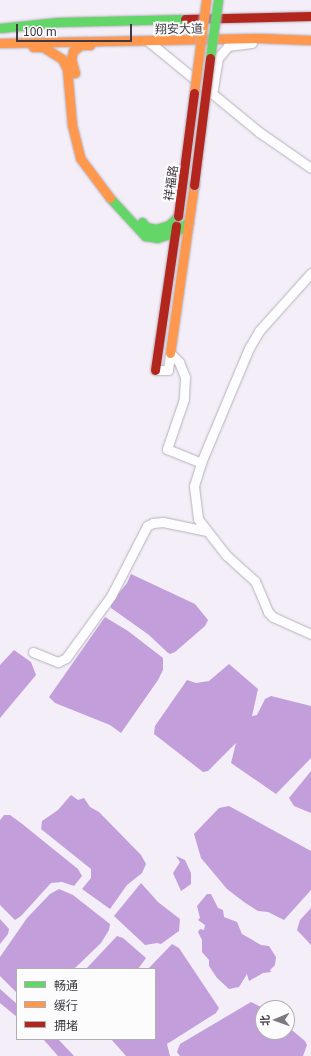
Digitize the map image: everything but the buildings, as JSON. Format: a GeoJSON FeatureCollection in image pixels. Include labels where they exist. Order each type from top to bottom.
{"type":"FeatureCollection","features":[{"type":"Feature","properties":{"kind":"main road","name":"祥福路"},"geometry":{"type":"LineString","coordinates":[[155,370],[178,216],[206,0]]}},
{"type":"Feature","properties":{"kind":"main road","name":"祥福路"},"geometry":{"type":"LineString","coordinates":[[170,352],[189,222],[218,0]]}},
{"type":"Feature","properties":{"kind":"main road","name":"翔安大道"},"geometry":{"type":"LineString","coordinates":[[0,28],[58,22],[311,16]]}},
{"type":"Feature","properties":{"kind":"main road","name":"翔安大道"},"geometry":{"type":"LineString","coordinates":[[0,43],[259,38],[311,40]]}},
{"type":"Feature","properties":{"kind":"main road"},"geometry":{"type":"LineString","coordinates":[[111,40],[102,45],[81,46],[73,51],[71,59],[75,70],[79,122],[88,154],[100,175],[146,227],[156,229],[169,225],[178,216]]}},
{"type":"Feature","properties":{"kind":"main road"},"geometry":{"type":"LineString","coordinates":[[19,43],[26,47],[42,47],[62,59],[67,69],[72,125],[80,158],[92,177],[144,236],[157,238],[175,232],[189,222]]}},
{"type":"Feature","properties":{"kind":"street"},"geometry":{"type":"LineString","coordinates":[[212,94],[218,58],[228,46],[249,44],[259,38]]}},
{"type":"Feature","properties":{"kind":"street"},"geometry":{"type":"LineString","coordinates":[[148,41],[212,94],[311,168]]}},
{"type":"Feature","properties":{"kind":"street"},"geometry":{"type":"LineString","coordinates":[[311,273],[260,331],[249,348],[201,463],[194,486],[194,503],[198,519],[226,555],[255,582],[273,617],[311,634]]}},
{"type":"Feature","properties":{"kind":"street"},"geometry":{"type":"LineString","coordinates":[[155,370],[168,370],[170,352]]}},
{"type":"Feature","properties":{"kind":"street"},"geometry":{"type":"LineString","coordinates":[[170,352],[179,362],[185,377],[184,399],[167,449],[201,463]]}},
{"type":"Feature","properties":{"kind":"street"},"geometry":{"type":"LineString","coordinates":[[33,652],[58,662],[66,658],[111,596],[147,526],[153,523],[163,522],[207,531]]}},
{"type":"Feature","properties":{"kind":"shaded area"},"geometry":{"type":"Polygon","coordinates":[[[131,574],[195,604],[208,620],[205,626],[175,652],[170,654],[167,652],[149,635],[111,608],[111,603],[127,583],[131,574]]]}},
{"type":"Feature","properties":{"kind":"shaded area"},"geometry":{"type":"Polygon","coordinates":[[[105,617],[128,631],[163,658],[163,670],[158,680],[121,733],[110,725],[55,703],[49,697],[105,617]]]}},
{"type":"Feature","properties":{"kind":"shaded area"},"geometry":{"type":"Polygon","coordinates":[[[14,650],[31,662],[36,675],[0,718],[0,665],[14,650]]]}},
{"type":"Feature","properties":{"kind":"shaded area"},"geometry":{"type":"Polygon","coordinates":[[[229,664],[258,689],[252,716],[257,715],[265,699],[271,696],[311,706],[311,758],[276,794],[231,763],[236,743],[208,771],[203,772],[154,734],[155,726],[187,680],[196,683],[209,681],[229,664]]]}},
{"type":"Feature","properties":{"kind":"shaded area"},"geometry":{"type":"Polygon","coordinates":[[[311,771],[311,813],[294,806],[289,798],[311,771]]]}},
{"type":"Feature","properties":{"kind":"shaded area"},"geometry":{"type":"Polygon","coordinates":[[[71,795],[78,800],[84,798],[90,807],[99,812],[141,855],[146,864],[142,873],[127,885],[110,909],[82,889],[91,878],[91,869],[41,829],[42,821],[58,810],[71,795]]]}},
{"type":"Feature","properties":{"kind":"shaded area"},"geometry":{"type":"Polygon","coordinates":[[[229,806],[311,851],[311,890],[284,920],[268,912],[258,911],[244,902],[227,889],[201,858],[194,834],[219,808],[229,806]]]}},
{"type":"Feature","properties":{"kind":"shaded area"},"geometry":{"type":"Polygon","coordinates":[[[4,815],[10,815],[21,823],[78,869],[82,876],[74,886],[62,882],[51,883],[21,916],[15,920],[0,905],[0,820],[4,815]]]}},
{"type":"Feature","properties":{"kind":"shaded area"},"geometry":{"type":"Polygon","coordinates":[[[176,856],[185,860],[191,873],[191,884],[181,891],[173,873],[180,862],[176,856]]]}},
{"type":"Feature","properties":{"kind":"shaded area"},"geometry":{"type":"Polygon","coordinates":[[[141,883],[158,902],[180,919],[179,931],[161,944],[157,943],[145,945],[114,916],[141,883]]]}},
{"type":"Feature","properties":{"kind":"shaded area"},"geometry":{"type":"Polygon","coordinates":[[[59,889],[73,895],[110,924],[109,930],[101,943],[75,968],[16,968],[16,992],[0,976],[0,957],[27,918],[50,894],[59,889]]]}},
{"type":"Feature","properties":{"kind":"shaded area"},"geometry":{"type":"Polygon","coordinates":[[[207,894],[211,894],[218,908],[223,910],[224,917],[237,922],[242,934],[261,945],[269,946],[276,957],[275,965],[270,970],[271,972],[263,973],[249,981],[247,974],[239,987],[229,989],[217,978],[209,966],[209,960],[202,952],[202,940],[198,932],[200,929],[204,930],[205,925],[198,920],[200,918],[197,906],[207,894]]]}},
{"type":"Feature","properties":{"kind":"shaded area"},"geometry":{"type":"Polygon","coordinates":[[[311,908],[311,945],[297,930],[300,920],[311,908]]]}},
{"type":"Feature","properties":{"kind":"shaded area"},"geometry":{"type":"Polygon","coordinates":[[[0,919],[9,929],[8,934],[0,944],[0,919]]]}},
{"type":"Feature","properties":{"kind":"shaded area"},"geometry":{"type":"Polygon","coordinates":[[[117,936],[123,938],[146,958],[139,968],[87,968],[117,936]]]}},
{"type":"Feature","properties":{"kind":"shaded area"},"geometry":{"type":"Polygon","coordinates":[[[172,944],[179,948],[219,1008],[216,1013],[167,1044],[170,1056],[126,1056],[112,1040],[156,1040],[156,968],[149,968],[172,944]]]}},
{"type":"Feature","properties":{"kind":"shaded area"},"geometry":{"type":"Polygon","coordinates":[[[0,989],[16,1003],[16,1016],[0,1003],[0,989]]]}},
{"type":"Feature","properties":{"kind":"shaded area"},"geometry":{"type":"Polygon","coordinates":[[[251,1002],[255,1004],[255,1040],[295,1040],[295,1033],[305,1041],[307,1045],[303,1056],[180,1056],[177,1052],[180,1044],[251,1002]]]}},
{"type":"Feature","properties":{"kind":"shaded area"},"geometry":{"type":"Polygon","coordinates":[[[44,1040],[59,1040],[74,1056],[58,1056],[44,1040]]]}},
{"type":"Feature","properties":{"kind":"traffic: fast"},"geometry":{"type":"LineString","coordinates":[[210,58],[218,0]]}},
{"type":"Feature","properties":{"kind":"traffic: fast"},"geometry":{"type":"LineString","coordinates":[[0,28],[58,22],[185,19]]}},
{"type":"Feature","properties":{"kind":"traffic: fast"},"geometry":{"type":"LineString","coordinates":[[110,198],[145,236],[157,238],[175,232],[189,222]]}},
{"type":"Feature","properties":{"kind":"traffic: fast"},"geometry":{"type":"LineString","coordinates":[[142,222],[146,227],[156,229],[169,225],[178,216]]}},
{"type":"Feature","properties":{"kind":"traffic: slow"},"geometry":{"type":"LineString","coordinates":[[194,93],[206,0]]}},
{"type":"Feature","properties":{"kind":"traffic: slow"},"geometry":{"type":"LineString","coordinates":[[0,43],[259,38],[311,40]]}},
{"type":"Feature","properties":{"kind":"traffic: slow"},"geometry":{"type":"LineString","coordinates":[[75,73],[71,59],[73,51],[81,45],[90,45]]}},
{"type":"Feature","properties":{"kind":"traffic: slow"},"geometry":{"type":"LineString","coordinates":[[33,47],[43,47],[62,59],[67,69],[72,125],[80,158],[110,198]]}},
{"type":"Feature","properties":{"kind":"traffic: slow"},"geometry":{"type":"LineString","coordinates":[[170,353],[194,185]]}},
{"type":"Feature","properties":{"kind":"traffic: jam"},"geometry":{"type":"LineString","coordinates":[[185,19],[311,16]]}},
{"type":"Feature","properties":{"kind":"traffic: jam"},"geometry":{"type":"LineString","coordinates":[[194,185],[210,58]]}},
{"type":"Feature","properties":{"kind":"traffic: jam"},"geometry":{"type":"LineString","coordinates":[[178,216],[194,93]]}},
{"type":"Feature","properties":{"kind":"traffic: jam"},"geometry":{"type":"LineString","coordinates":[[155,370],[176,226]]}}]}
